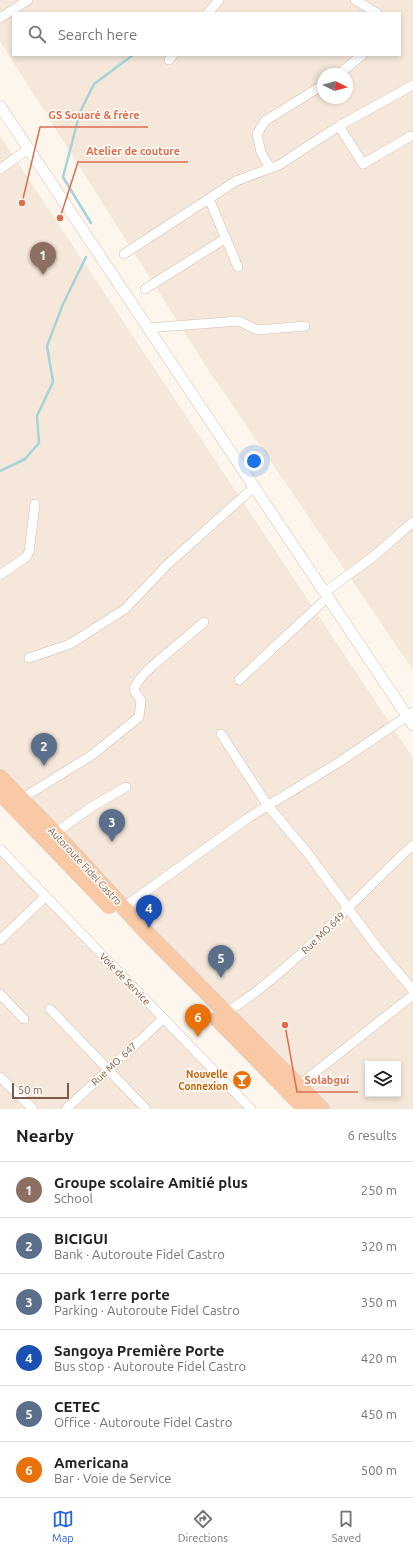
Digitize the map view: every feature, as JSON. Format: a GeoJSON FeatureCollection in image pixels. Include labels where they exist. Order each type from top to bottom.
{"type":"FeatureCollection","features":[{"type":"Feature","properties":{"kind":"highway","name":"Autoroute Fidel Castro"},"geometry":{"type":"LineString","coordinates":[[0,777],[225,1013],[322,1109]]}},
{"type":"Feature","properties":{"kind":"highway","name":"Autoroute Fidel Castro"},"geometry":{"type":"LineString","coordinates":[[0,793],[305,1109]]}},
{"type":"Feature","properties":{"kind":"street"},"geometry":{"type":"LineString","coordinates":[[0,18],[28,0]]}},
{"type":"Feature","properties":{"kind":"street"},"geometry":{"type":"LineString","coordinates":[[209,12],[219,0]]}},
{"type":"Feature","properties":{"kind":"street"},"geometry":{"type":"LineString","coordinates":[[355,0],[374,12]]}},
{"type":"Feature","properties":{"kind":"street"},"geometry":{"type":"LineString","coordinates":[[346,68],[361,56]]}},
{"type":"Feature","properties":{"kind":"street"},"geometry":{"type":"LineString","coordinates":[[124,254],[236,181],[279,165],[339,126],[413,85]]}},
{"type":"Feature","properties":{"kind":"street"},"geometry":{"type":"LineString","coordinates":[[270,168],[261,152],[257,134],[265,121],[317,89]]}},
{"type":"Feature","properties":{"kind":"street"},"geometry":{"type":"LineString","coordinates":[[0,106],[147,328],[411,718],[248,818],[124,907]]}},
{"type":"Feature","properties":{"kind":"street"},"geometry":{"type":"LineString","coordinates":[[339,126],[363,164],[411,136]]}},
{"type":"Feature","properties":{"kind":"street"},"geometry":{"type":"LineString","coordinates":[[0,169],[28,149]]}},
{"type":"Feature","properties":{"kind":"street"},"geometry":{"type":"LineString","coordinates":[[209,199],[238,267]]}},
{"type":"Feature","properties":{"kind":"street"},"geometry":{"type":"LineString","coordinates":[[145,289],[226,238]]}},
{"type":"Feature","properties":{"kind":"street"},"geometry":{"type":"LineString","coordinates":[[147,328],[239,321],[257,330],[306,326]]}},
{"type":"Feature","properties":{"kind":"street"},"geometry":{"type":"LineString","coordinates":[[30,658],[70,644],[125,609],[168,564],[254,487]]}},
{"type":"Feature","properties":{"kind":"street"},"geometry":{"type":"LineString","coordinates":[[0,575],[26,557],[29,552],[35,504]]}},
{"type":"Feature","properties":{"kind":"street"},"geometry":{"type":"LineString","coordinates":[[239,680],[326,594],[374,556],[413,522]]}},
{"type":"Feature","properties":{"kind":"street"},"geometry":{"type":"LineString","coordinates":[[21,799],[92,755],[140,717],[141,701],[134,690],[135,684],[159,659],[187,638],[204,622]]}},
{"type":"Feature","properties":{"kind":"street"},"geometry":{"type":"LineString","coordinates":[[221,734],[268,806],[306,851],[376,946],[413,990]]}},
{"type":"Feature","properties":{"kind":"street"},"geometry":{"type":"LineString","coordinates":[[55,833],[93,806],[126,787]]}},
{"type":"Feature","properties":{"kind":"street","name":"Rue MO.649"},"geometry":{"type":"LineString","coordinates":[[225,1013],[246,1000],[295,960],[413,844]]}},
{"type":"Feature","properties":{"kind":"street","name":"Voie de Service"},"geometry":{"type":"LineString","coordinates":[[0,849],[251,1109]]}},
{"type":"Feature","properties":{"kind":"street"},"geometry":{"type":"LineString","coordinates":[[0,940],[45,897]]}},
{"type":"Feature","properties":{"kind":"street"},"geometry":{"type":"LineString","coordinates":[[0,994],[24,1019]]}},
{"type":"Feature","properties":{"kind":"street"},"geometry":{"type":"LineString","coordinates":[[299,1085],[413,995]]}},
{"type":"Feature","properties":{"kind":"street"},"geometry":{"type":"LineString","coordinates":[[50,1008],[107,1070],[146,1109]]}},
{"type":"Feature","properties":{"kind":"street","name":"Rue MO. 647"},"geometry":{"type":"LineString","coordinates":[[66,1109],[163,1019]]}},
{"type":"Feature","properties":{"kind":"street"},"geometry":{"type":"LineString","coordinates":[[0,1076],[33,1109]]}},
{"type":"Feature","properties":{"kind":"shaded area"},"geometry":{"type":"Polygon","coordinates":[[[0,0],[413,0],[413,670],[205,365],[0,41],[0,0]]]}},
{"type":"Feature","properties":{"kind":"shaded area"},"geometry":{"type":"Polygon","coordinates":[[[0,136],[413,758],[413,1109],[317,1109],[0,774],[0,136]]]}},
{"type":"Feature","properties":{"kind":"shaded area"},"geometry":{"type":"Polygon","coordinates":[[[0,846],[254,1109],[0,1109],[0,846]]]}},
{"type":"Feature","properties":{"kind":"waterway"},"geometry":{"type":"LineString","coordinates":[[91,223],[63,177],[80,112],[94,84],[132,56]]}},
{"type":"Feature","properties":{"kind":"waterway"},"geometry":{"type":"LineString","coordinates":[[0,471],[25,459],[39,443],[37,416],[53,382],[47,346],[63,304],[86,257]]}},
{"type":"Feature","properties":{"kind":"place","name":"GS Souaré & frère"},"geometry":{"type":"Point","coordinates":[22,203]}},
{"type":"Feature","properties":{"kind":"place","name":"Atelier de couture"},"geometry":{"type":"Point","coordinates":[60,218]}},
{"type":"Feature","properties":{"kind":"place","name":"Groupe scolaire Amitié plus"},"geometry":{"type":"Point","coordinates":[43,275]}},
{"type":"Feature","properties":{"kind":"place","name":"BICIGUI"},"geometry":{"type":"Point","coordinates":[44,766]}},
{"type":"Feature","properties":{"kind":"place","name":"park 1erre porte"},"geometry":{"type":"Point","coordinates":[112,842]}},
{"type":"Feature","properties":{"kind":"place","name":"Sangoya Première Porte"},"geometry":{"type":"Point","coordinates":[149,928]}},
{"type":"Feature","properties":{"kind":"place","name":"CETEC"},"geometry":{"type":"Point","coordinates":[221,978]}},
{"type":"Feature","properties":{"kind":"place","name":"Solabgui"},"geometry":{"type":"Point","coordinates":[285,1025]}},
{"type":"Feature","properties":{"kind":"place","name":"Americana"},"geometry":{"type":"Point","coordinates":[198,1037]}},
{"type":"Feature","properties":{"kind":"place","name":"Nouvelle Connexion"},"geometry":{"type":"Point","coordinates":[242,1080]}}]}
